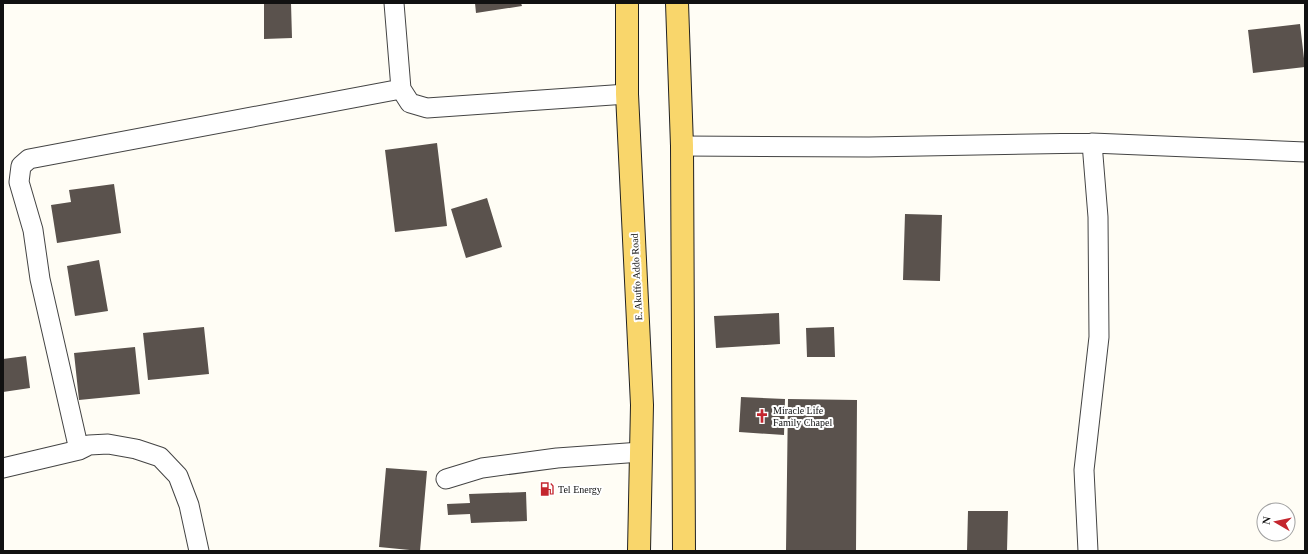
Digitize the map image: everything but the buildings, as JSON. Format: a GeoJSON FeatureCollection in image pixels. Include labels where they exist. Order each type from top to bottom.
{"type":"FeatureCollection","features":[{"type":"Feature","properties":{"kind":"main road","name":"E. Akuffo Addo Road"},"geometry":{"type":"LineString","coordinates":[[627,3],[627,94],[642,405],[639,551]]}},
{"type":"Feature","properties":{"kind":"main road"},"geometry":{"type":"LineString","coordinates":[[677,3],[682,146],[684,551]]}},
{"type":"Feature","properties":{"kind":"street"},"geometry":{"type":"LineString","coordinates":[[394,3],[401,89],[410,102],[427,108],[627,94]]}},
{"type":"Feature","properties":{"kind":"street"},"geometry":{"type":"LineString","coordinates":[[79,450],[40,279],[32,230],[19,182],[21,166],[29,159],[401,89]]}},
{"type":"Feature","properties":{"kind":"street"},"geometry":{"type":"LineString","coordinates":[[1088,551],[1084,470],[1099,337],[1098,217],[1092,143]]}},
{"type":"Feature","properties":{"kind":"street"},"geometry":{"type":"LineString","coordinates":[[682,146],[869,147],[1092,143],[1305,152]]}},
{"type":"Feature","properties":{"kind":"street"},"geometry":{"type":"LineString","coordinates":[[3,468],[79,450],[89,445],[108,444],[136,449],[160,457],[178,476],[189,505],[199,551]]}},
{"type":"Feature","properties":{"kind":"street"},"geometry":{"type":"LineString","coordinates":[[446,479],[482,468],[557,458],[641,452]]}},
{"type":"Feature","properties":{"kind":"place","name":"Miracle Life Family Chapel"},"geometry":{"type":"Point","coordinates":[762,416]}},
{"type":"Feature","properties":{"kind":"place","name":"Tel Energy"},"geometry":{"type":"Point","coordinates":[547,489]}}]}
